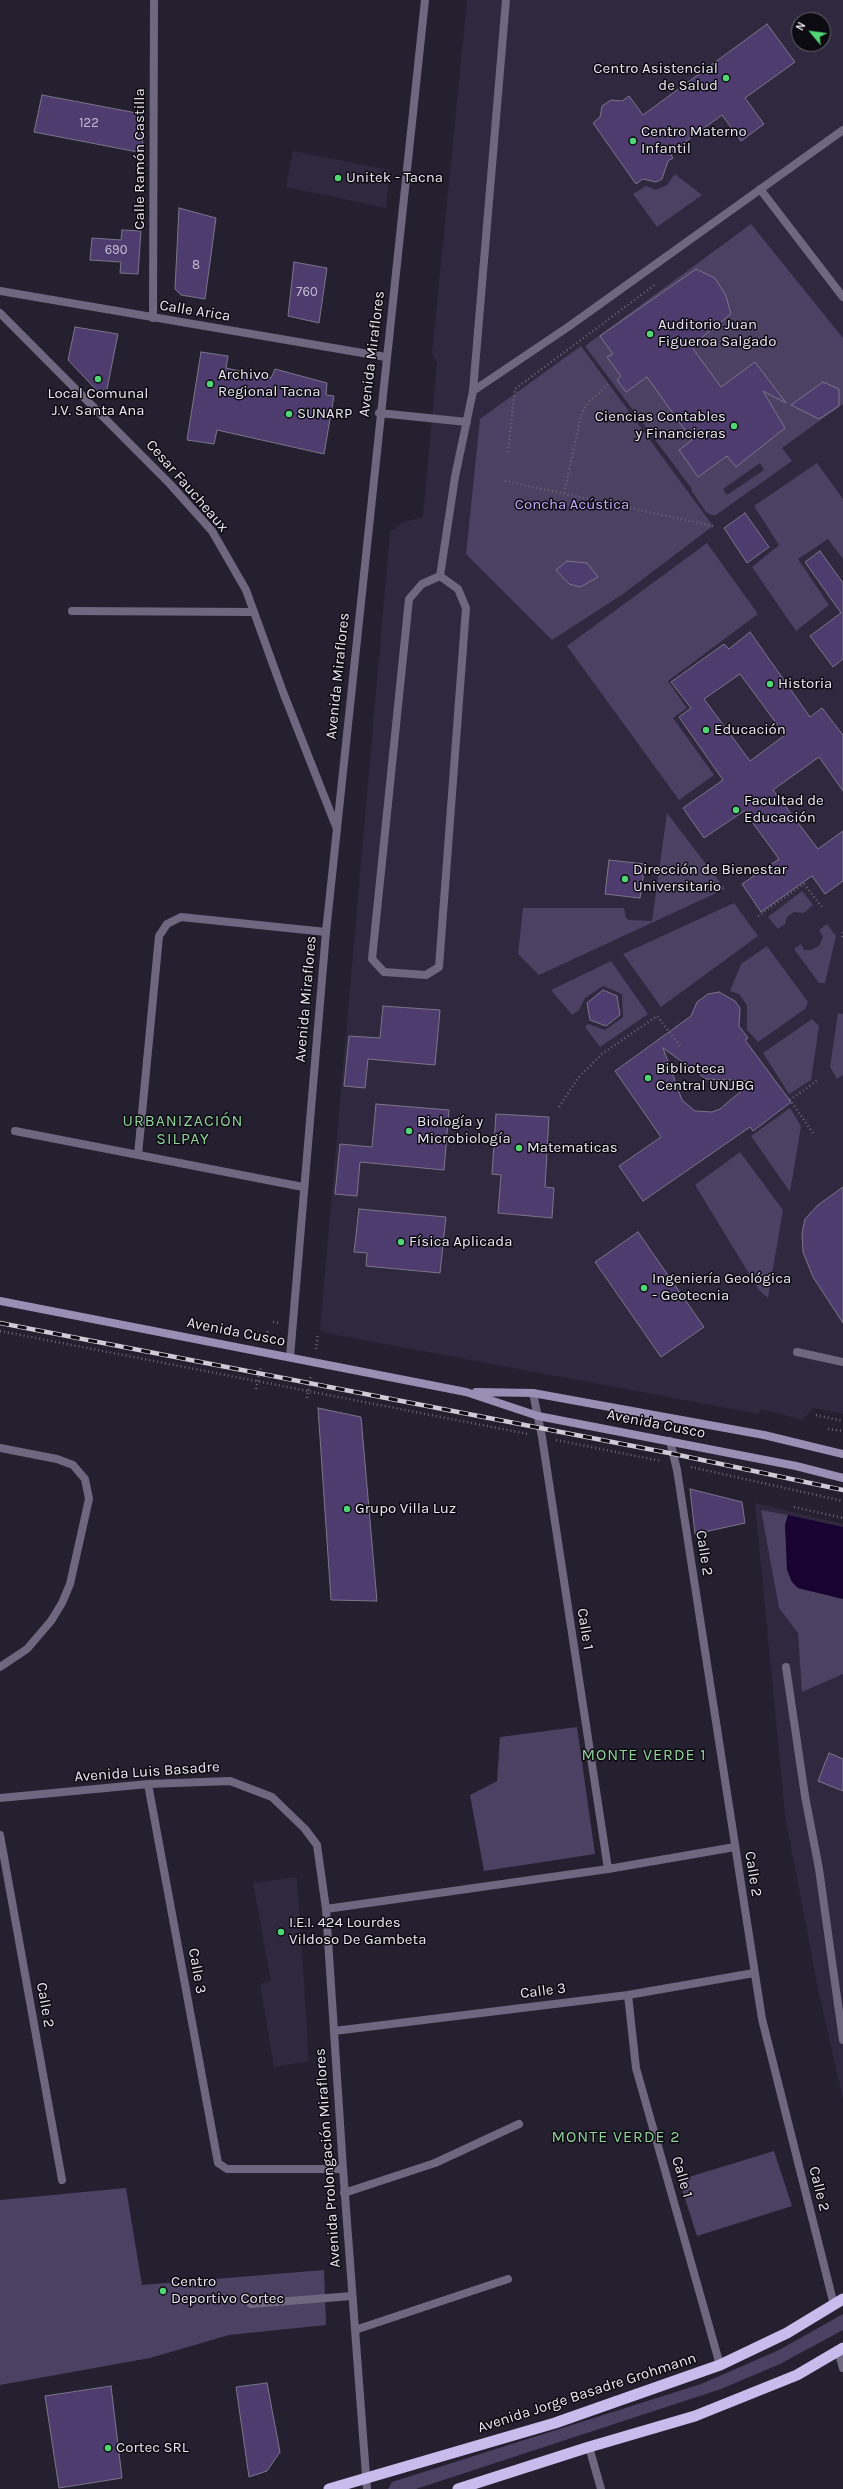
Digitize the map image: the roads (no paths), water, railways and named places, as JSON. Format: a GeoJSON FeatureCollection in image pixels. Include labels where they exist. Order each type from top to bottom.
{"type":"FeatureCollection","features":[{"type":"Feature","properties":{"kind":"highway","name":"Avenida Jorge Basadre Grohmann"},"geometry":{"type":"LineString","coordinates":[[329,2489],[367,2483],[555,2423],[720,2365],[787,2333],[838,2302]]}},
{"type":"Feature","properties":{"kind":"highway"},"geometry":{"type":"LineString","coordinates":[[458,2489],[589,2447],[695,2416],[797,2375],[841,2350]]}},
{"type":"Feature","properties":{"kind":"main road","name":"Avenida Cusco"},"geometry":{"type":"LineString","coordinates":[[0,1301],[466,1392],[538,1416],[670,1441],[843,1478]]}},
{"type":"Feature","properties":{"kind":"main road","name":"Avenida Cusco"},"geometry":{"type":"LineString","coordinates":[[466,1392],[533,1393],[764,1435],[843,1454]]}},
{"type":"Feature","properties":{"kind":"street","name":"Calle Ramón Castilla"},"geometry":{"type":"LineString","coordinates":[[153,318],[154,0]]}},
{"type":"Feature","properties":{"kind":"street","name":"Avenida Miraflores"},"geometry":{"type":"LineString","coordinates":[[290,1357],[302,1187],[326,932],[379,413],[425,0]]}},
{"type":"Feature","properties":{"kind":"street"},"geometry":{"type":"LineString","coordinates":[[440,576],[455,477],[473,391],[506,0]]}},
{"type":"Feature","properties":{"kind":"street"},"geometry":{"type":"LineString","coordinates":[[473,391],[568,327],[843,130]]}},
{"type":"Feature","properties":{"kind":"street"},"geometry":{"type":"LineString","coordinates":[[760,189],[843,297]]}},
{"type":"Feature","properties":{"kind":"street","name":"Calle Arica"},"geometry":{"type":"LineString","coordinates":[[0,291],[386,357]]}},
{"type":"Feature","properties":{"kind":"street","name":"Cesar Faucheaux"},"geometry":{"type":"LineString","coordinates":[[0,313],[170,484],[212,531],[246,590],[337,829]]}},
{"type":"Feature","properties":{"kind":"street"},"geometry":{"type":"LineString","coordinates":[[379,413],[466,422]]}},
{"type":"Feature","properties":{"kind":"street"},"geometry":{"type":"LineString","coordinates":[[440,576],[458,589],[466,608],[439,967],[426,976],[384,972],[372,959],[409,599],[422,584],[440,576]]}},
{"type":"Feature","properties":{"kind":"street"},"geometry":{"type":"LineString","coordinates":[[72,611],[254,612]]}},
{"type":"Feature","properties":{"kind":"street"},"geometry":{"type":"LineString","coordinates":[[138,1155],[159,936],[167,924],[181,917],[326,932]]}},
{"type":"Feature","properties":{"kind":"street"},"geometry":{"type":"LineString","coordinates":[[15,1131],[302,1187]]}},
{"type":"Feature","properties":{"kind":"street"},"geometry":{"type":"LineString","coordinates":[[797,1352],[843,1362]]}},
{"type":"Feature","properties":{"kind":"street","name":"Calle 1"},"geometry":{"type":"LineString","coordinates":[[533,1393],[542,1437],[608,1869]]}},
{"type":"Feature","properties":{"kind":"street","name":"Calle 2"},"geometry":{"type":"LineString","coordinates":[[670,1441],[676,1464],[762,2019],[838,2302]]}},
{"type":"Feature","properties":{"kind":"street"},"geometry":{"type":"LineString","coordinates":[[0,1448],[57,1459],[73,1465],[85,1480],[89,1499],[70,1584],[62,1603],[51,1621],[28,1649],[0,1667]]}},
{"type":"Feature","properties":{"kind":"street"},"geometry":{"type":"LineString","coordinates":[[786,1667],[805,1796],[819,1869],[843,2040]]}},
{"type":"Feature","properties":{"kind":"street","name":"Avenida Luis Basadre"},"geometry":{"type":"LineString","coordinates":[[0,1798],[148,1784],[230,1781],[272,1797],[305,1829]]}},
{"type":"Feature","properties":{"kind":"street","name":"Calle 3"},"geometry":{"type":"LineString","coordinates":[[148,1784],[218,2163],[227,2169],[342,2169]]}},
{"type":"Feature","properties":{"kind":"street","name":"Avenida Prolongación Miraflores"},"geometry":{"type":"LineString","coordinates":[[305,1829],[317,1845],[326,1909],[342,2169],[367,2483]]}},
{"type":"Feature","properties":{"kind":"street","name":"Calle 2"},"geometry":{"type":"LineString","coordinates":[[0,1835],[62,2180]]}},
{"type":"Feature","properties":{"kind":"street"},"geometry":{"type":"LineString","coordinates":[[326,1909],[608,1869],[735,1847]]}},
{"type":"Feature","properties":{"kind":"street","name":"Calle 3"},"geometry":{"type":"LineString","coordinates":[[334,2031],[628,1995],[754,1972]]}},
{"type":"Feature","properties":{"kind":"street","name":"Calle 1"},"geometry":{"type":"LineString","coordinates":[[628,1995],[636,2068],[720,2365]]}},
{"type":"Feature","properties":{"kind":"street"},"geometry":{"type":"LineString","coordinates":[[344,2193],[435,2163],[519,2124]]}},
{"type":"Feature","properties":{"kind":"street"},"geometry":{"type":"LineString","coordinates":[[355,2330],[508,2279]]}},
{"type":"Feature","properties":{"kind":"street"},"geometry":{"type":"LineString","coordinates":[[251,2304],[352,2296]]}},
{"type":"Feature","properties":{"kind":"street"},"geometry":{"type":"LineString","coordinates":[[841,2350],[843,2368]]}},
{"type":"Feature","properties":{"kind":"street"},"geometry":{"type":"LineString","coordinates":[[589,2447],[601,2489]]}},
{"type":"Feature","properties":{"kind":"railway"},"geometry":{"type":"LineString","coordinates":[[0,1323],[674,1454],[843,1490]]}},
{"type":"Feature","properties":{"kind":"place","name":"Centro Asistencial de Salud"},"geometry":{"type":"Point","coordinates":[726,78]}},
{"type":"Feature","properties":{"kind":"place","name":"Centro Materno Infantil"},"geometry":{"type":"Point","coordinates":[633,141]}},
{"type":"Feature","properties":{"kind":"place","name":"Unitek - Tacna"},"geometry":{"type":"Point","coordinates":[338,178]}},
{"type":"Feature","properties":{"kind":"place","name":"Auditorio Juan Figueroa Salgado"},"geometry":{"type":"Point","coordinates":[650,334]}},
{"type":"Feature","properties":{"kind":"place","name":"Local Comunal J.V. Santa Ana"},"geometry":{"type":"Point","coordinates":[98,379]}},
{"type":"Feature","properties":{"kind":"place","name":"Archivo Regional Tacna"},"geometry":{"type":"Point","coordinates":[210,384]}},
{"type":"Feature","properties":{"kind":"place","name":"SUNARP"},"geometry":{"type":"Point","coordinates":[289,414]}},
{"type":"Feature","properties":{"kind":"place","name":"Ciencias Contables y Financieras"},"geometry":{"type":"Point","coordinates":[734,426]}},
{"type":"Feature","properties":{"kind":"place","name":"Historia"},"geometry":{"type":"Point","coordinates":[770,684]}},
{"type":"Feature","properties":{"kind":"place","name":"Educación"},"geometry":{"type":"Point","coordinates":[706,730]}},
{"type":"Feature","properties":{"kind":"place","name":"Facultad de Educación"},"geometry":{"type":"Point","coordinates":[736,810]}},
{"type":"Feature","properties":{"kind":"place","name":"Dirección de Bienestar Universitario"},"geometry":{"type":"Point","coordinates":[625,879]}},
{"type":"Feature","properties":{"kind":"place","name":"Biblioteca Central UNJBG"},"geometry":{"type":"Point","coordinates":[648,1078]}},
{"type":"Feature","properties":{"kind":"place","name":"Biología y Microbiología"},"geometry":{"type":"Point","coordinates":[409,1131]}},
{"type":"Feature","properties":{"kind":"place","name":"Matematicas"},"geometry":{"type":"Point","coordinates":[519,1148]}},
{"type":"Feature","properties":{"kind":"place","name":"Física Aplicada"},"geometry":{"type":"Point","coordinates":[401,1242]}},
{"type":"Feature","properties":{"kind":"place","name":"Ingeniería Geológica - Geotecnia"},"geometry":{"type":"Point","coordinates":[644,1288]}},
{"type":"Feature","properties":{"kind":"place","name":"Grupo Villa Luz"},"geometry":{"type":"Point","coordinates":[347,1509]}},
{"type":"Feature","properties":{"kind":"place","name":"I.E.I. 424 Lourdes Vildoso De Gambeta"},"geometry":{"type":"Point","coordinates":[281,1932]}},
{"type":"Feature","properties":{"kind":"place","name":"Centro Deportivo Cortec"},"geometry":{"type":"Point","coordinates":[163,2291]}},
{"type":"Feature","properties":{"kind":"place","name":"Cortec SRL"},"geometry":{"type":"Point","coordinates":[108,2448]}},
{"type":"Feature","properties":{"kind":"district","name":"URBANIZACIÓN SILPAY"},"geometry":{"type":"Point","coordinates":[183,1130]}},
{"type":"Feature","properties":{"kind":"district","name":"MONTE VERDE 1"},"geometry":{"type":"Point","coordinates":[644,1755]}},
{"type":"Feature","properties":{"kind":"district","name":"MONTE VERDE 2"},"geometry":{"type":"Point","coordinates":[616,2137]}},
{"type":"Feature","properties":{"kind":"park label","name":"Concha Acústica"},"geometry":{"type":"Point","coordinates":[572,505]}}]}
